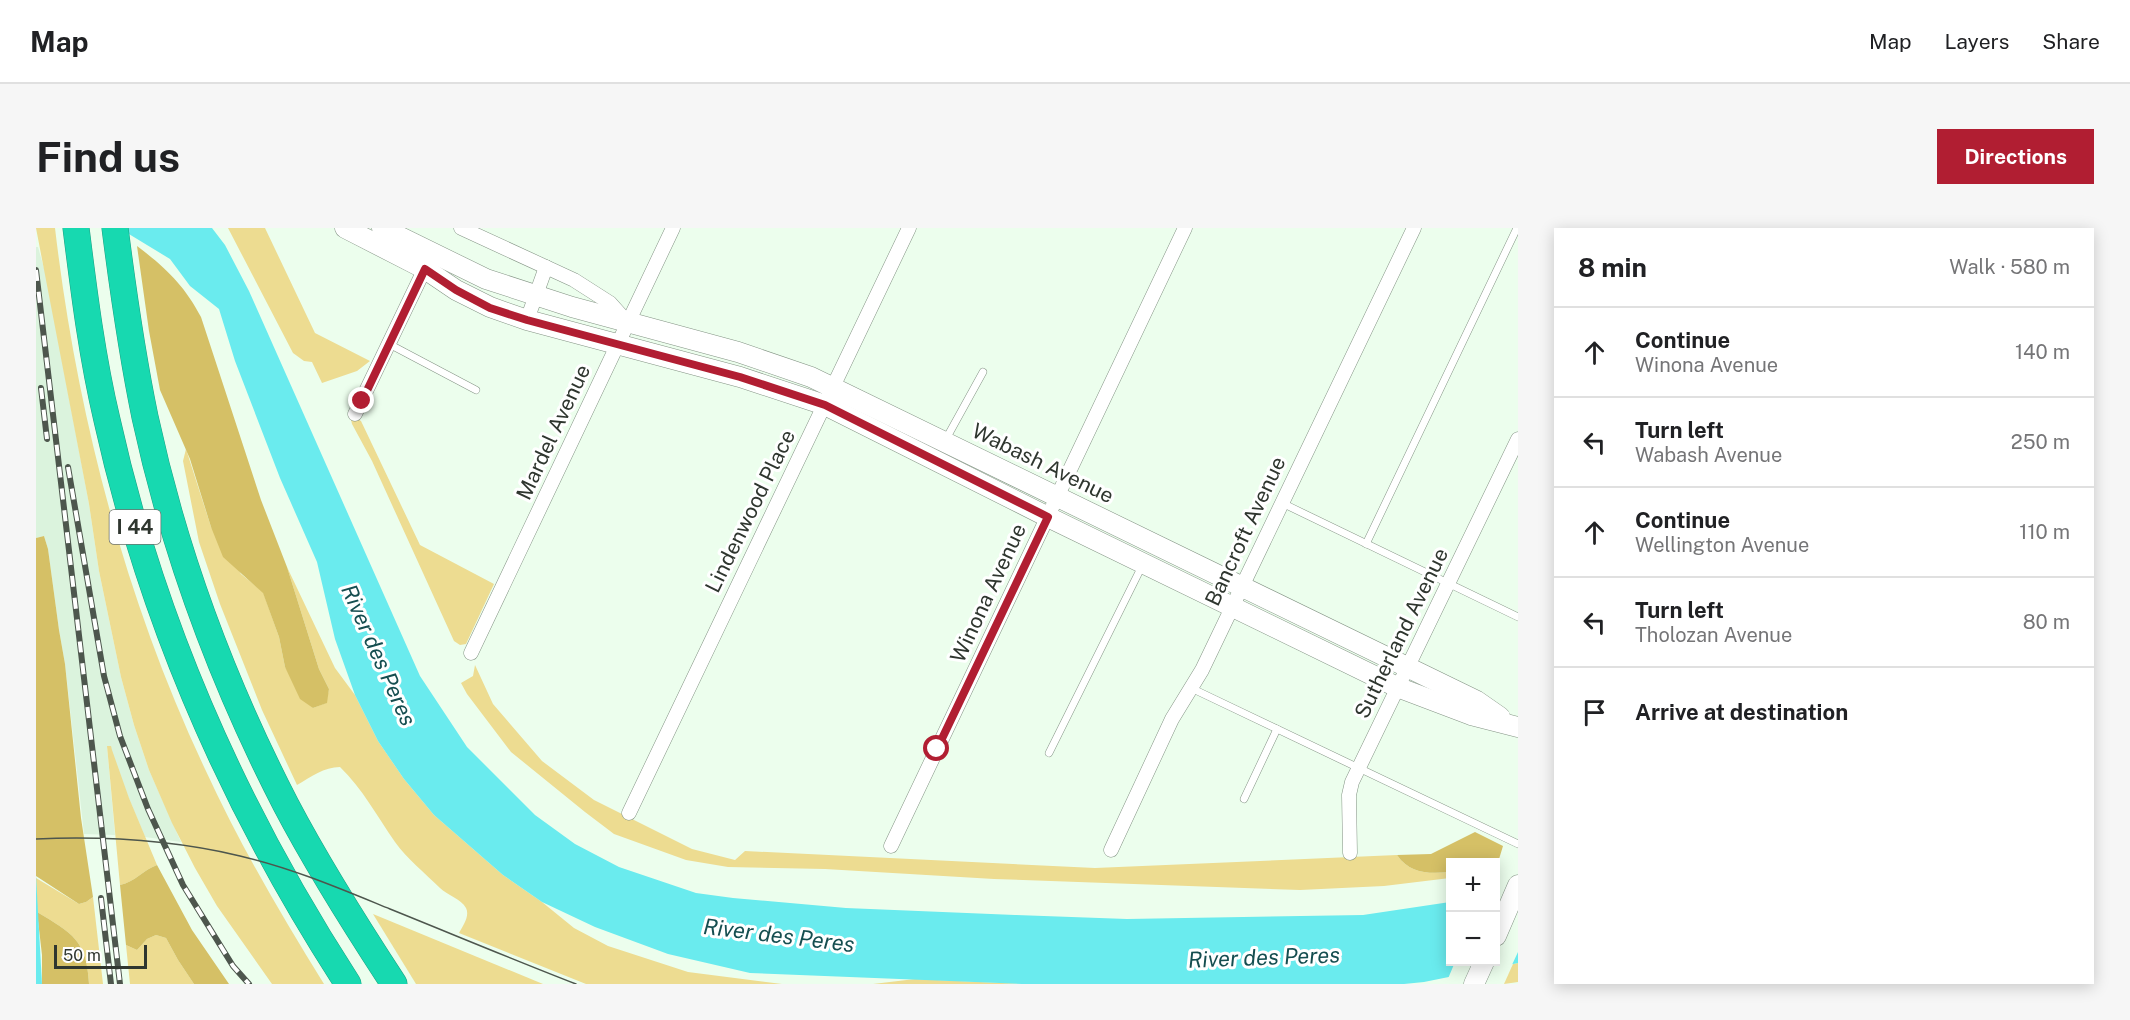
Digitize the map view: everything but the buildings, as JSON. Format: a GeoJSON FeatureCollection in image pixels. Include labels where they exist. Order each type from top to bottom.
{"type":"FeatureCollection","features":[{"type":"Feature","properties":{"kind":"highway","name":"I 44"},"geometry":{"type":"LineString","coordinates":[[76,228],[93,353],[107,420],[141,551],[187,680],[222,758],[291,892],[348,984]]}},
{"type":"Feature","properties":{"kind":"highway","name":"I 44"},"geometry":{"type":"LineString","coordinates":[[115,228],[145,417],[174,527],[195,592],[238,700],[286,805],[394,984]]}},
{"type":"Feature","properties":{"kind":"main road"},"geometry":{"type":"LineString","coordinates":[[345,228],[429,261]]}},
{"type":"Feature","properties":{"kind":"main road"},"geometry":{"type":"LineString","coordinates":[[382,228],[429,261]]}},
{"type":"Feature","properties":{"kind":"main road","name":"Wabash Avenue"},"geometry":{"type":"LineString","coordinates":[[429,261],[535,296],[738,352],[811,377],[829,396],[1048,517],[1397,687],[1516,729]]}},
{"type":"Feature","properties":{"kind":"main road","name":"Wabash Avenue"},"geometry":{"type":"LineString","coordinates":[[429,261],[456,290],[490,308],[750,380],[829,396],[945,441],[1477,701],[1516,729]]}},
{"type":"Feature","properties":{"kind":"main road"},"geometry":{"type":"LineString","coordinates":[[1500,927],[1518,885]]}},
{"type":"Feature","properties":{"kind":"main road"},"geometry":{"type":"LineString","coordinates":[[1474,984],[1482,966]]}},
{"type":"Feature","properties":{"kind":"street"},"geometry":{"type":"LineString","coordinates":[[461,228],[574,280],[610,303],[628,323]]}},
{"type":"Feature","properties":{"kind":"street","name":"Mardel Avenue"},"geometry":{"type":"LineString","coordinates":[[471,653],[673,228]]}},
{"type":"Feature","properties":{"kind":"street","name":"Lindenwood Place"},"geometry":{"type":"LineString","coordinates":[[629,813],[909,228]]}},
{"type":"Feature","properties":{"kind":"street","name":"Winona Avenue"},"geometry":{"type":"LineString","coordinates":[[891,846],[1185,228]]}},
{"type":"Feature","properties":{"kind":"street","name":"Bancroft Avenue"},"geometry":{"type":"LineString","coordinates":[[1111,850],[1172,719],[1202,670],[1414,228]]}},
{"type":"Feature","properties":{"kind":"street"},"geometry":{"type":"LineString","coordinates":[[355,414],[429,261]]}},
{"type":"Feature","properties":{"kind":"street"},"geometry":{"type":"LineString","coordinates":[[527,320],[546,267]]}},
{"type":"Feature","properties":{"kind":"street","name":"Sutherland Avenue"},"geometry":{"type":"LineString","coordinates":[[1350,853],[1349,795],[1358,768],[1518,439]]}},
{"type":"Feature","properties":{"kind":"lane"},"geometry":{"type":"LineString","coordinates":[[1366,544],[1517,228]]}},
{"type":"Feature","properties":{"kind":"lane"},"geometry":{"type":"LineString","coordinates":[[389,344],[476,390]]}},
{"type":"Feature","properties":{"kind":"lane"},"geometry":{"type":"LineString","coordinates":[[945,441],[983,372]]}},
{"type":"Feature","properties":{"kind":"lane"},"geometry":{"type":"LineString","coordinates":[[1282,503],[1518,617]]}},
{"type":"Feature","properties":{"kind":"lane"},"geometry":{"type":"LineString","coordinates":[[1049,753],[1143,563]]}},
{"type":"Feature","properties":{"kind":"lane"},"geometry":{"type":"LineString","coordinates":[[1191,688],[1518,844]]}},
{"type":"Feature","properties":{"kind":"lane"},"geometry":{"type":"LineString","coordinates":[[1244,799],[1277,729]]}},
{"type":"Feature","properties":{"kind":"shaded area"},"geometry":{"type":"Polygon","coordinates":[[[36,228],[55,228],[76,368],[108,505],[128,572],[176,705],[232,824],[292,932],[324,984],[272,984],[217,906],[195,868],[149,770],[121,677],[99,571],[89,504],[36,228]]]}},
{"type":"Feature","properties":{"kind":"shaded area"},"geometry":{"type":"Polygon","coordinates":[[[228,228],[265,228],[315,333],[370,361],[357,371],[322,383],[312,362],[304,361],[293,353],[228,228]]]}},
{"type":"Feature","properties":{"kind":"shaded area"},"geometry":{"type":"Polygon","coordinates":[[[137,246],[174,278],[201,317],[261,500],[287,567],[319,669],[329,689],[327,703],[313,708],[300,699],[285,667],[279,637],[263,593],[223,557],[190,459],[160,390],[137,246]]]}},
{"type":"Feature","properties":{"kind":"shaded area"},"geometry":{"type":"Polygon","coordinates":[[[36,247],[38,247],[46,275],[89,504],[99,571],[121,677],[149,770],[181,842],[145,837],[107,746],[115,835],[84,834],[65,664],[48,549],[44,536],[36,538],[36,247]]]}},
{"type":"Feature","properties":{"kind":"shaded area"},"geometry":{"type":"Polygon","coordinates":[[[350,415],[361,421],[420,545],[494,584],[466,644],[460,645],[454,641],[372,461],[352,424],[350,415]]]}},
{"type":"Feature","properties":{"kind":"shaded area"},"geometry":{"type":"Polygon","coordinates":[[[186,449],[211,527],[241,574],[263,592],[279,637],[285,667],[313,708],[326,703],[329,689],[319,669],[287,567],[335,668],[355,695],[378,741],[404,779],[434,815],[503,875],[574,928],[608,946],[688,972],[782,984],[586,984],[459,933],[467,918],[466,908],[440,888],[405,854],[362,793],[340,767],[323,771],[297,785],[262,710],[220,604],[199,542],[183,461],[186,449]]]}},
{"type":"Feature","properties":{"kind":"shaded area"},"geometry":{"type":"Polygon","coordinates":[[[44,536],[48,549],[65,664],[81,818],[93,897],[79,904],[36,876],[36,538],[44,536]]]}},
{"type":"Feature","properties":{"kind":"shaded area"},"geometry":{"type":"Polygon","coordinates":[[[475,665],[493,704],[542,761],[594,800],[692,849],[735,860],[745,851],[1095,868],[1397,855],[1414,869],[1427,873],[1446,872],[1446,878],[1384,886],[1300,890],[994,879],[825,869],[728,867],[686,860],[614,834],[511,752],[461,683],[473,676],[475,665]]]}},
{"type":"Feature","properties":{"kind":"shaded area"},"geometry":{"type":"Polygon","coordinates":[[[107,746],[111,746],[129,798],[157,865],[120,885],[107,746]]]}},
{"type":"Feature","properties":{"kind":"shaded area"},"geometry":{"type":"Polygon","coordinates":[[[1475,832],[1503,846],[1499,858],[1446,858],[1446,872],[1427,873],[1414,869],[1397,855],[1431,854],[1475,832]]]}},
{"type":"Feature","properties":{"kind":"shaded area"},"geometry":{"type":"Polygon","coordinates":[[[157,865],[192,930],[229,984],[194,984],[166,938],[156,935],[147,939],[137,950],[126,945],[120,885],[157,865]]]}},
{"type":"Feature","properties":{"kind":"shaded area"},"geometry":{"type":"Polygon","coordinates":[[[36,878],[79,904],[93,897],[103,984],[89,984],[88,969],[81,947],[68,932],[37,912],[36,878]]]}},
{"type":"Feature","properties":{"kind":"shaded area"},"geometry":{"type":"Polygon","coordinates":[[[37,912],[68,932],[81,947],[88,969],[89,984],[42,984],[42,955],[37,912]]]}},
{"type":"Feature","properties":{"kind":"shaded area"},"geometry":{"type":"Polygon","coordinates":[[[373,914],[543,984],[416,984],[373,914]]]}},
{"type":"Feature","properties":{"kind":"shaded area"},"geometry":{"type":"Polygon","coordinates":[[[156,935],[166,938],[194,984],[130,984],[126,945],[137,950],[147,939],[156,935]]]}},
{"type":"Feature","properties":{"kind":"shaded area"},"geometry":{"type":"Polygon","coordinates":[[[1518,963],[1518,982],[1504,984],[1513,964],[1518,963]]]}},
{"type":"Feature","properties":{"kind":"shaded area"},"geometry":{"type":"Polygon","coordinates":[[[915,979],[1022,984],[873,984],[915,979]]]}},
{"type":"Feature","properties":{"kind":"water","name":"River des Peres"},"geometry":{"type":"Polygon","coordinates":[[[119,228],[212,228],[225,245],[249,291],[420,676],[467,747],[535,815],[575,844],[619,867],[696,893],[846,908],[1127,919],[1363,915],[1446,903],[1446,966],[1500,966],[1500,949],[1518,891],[1518,963],[1404,984],[1022,984],[750,973],[668,954],[595,927],[542,902],[503,875],[434,815],[404,779],[378,741],[355,695],[335,639],[317,562],[280,478],[235,361],[219,309],[190,286],[170,259],[119,228]]]}},
{"type":"Feature","properties":{"kind":"water"},"geometry":{"type":"Polygon","coordinates":[[[36,876],[42,984],[36,984],[36,876]]]}},
{"type":"Feature","properties":{"kind":"pier"},"geometry":{"type":"Polygon","coordinates":[[[1518,888],[1518,952],[1511,967],[1447,981],[1453,966],[1500,966],[1500,891],[1518,888]]]}},
{"type":"Feature","properties":{"kind":"tram line"},"geometry":{"type":"LineString","coordinates":[[36,839],[88,838],[164,843],[190,846],[259,861],[335,887],[576,984]]}},
{"type":"Feature","properties":{"kind":"railway"},"geometry":{"type":"LineString","coordinates":[[36,270],[120,984]]}},
{"type":"Feature","properties":{"kind":"railway"},"geometry":{"type":"LineString","coordinates":[[41,388],[47,439]]}},
{"type":"Feature","properties":{"kind":"railway"},"geometry":{"type":"LineString","coordinates":[[68,467],[104,676],[120,736],[148,809],[183,885],[233,966],[249,984]]}},
{"type":"Feature","properties":{"kind":"railway"},"geometry":{"type":"LineString","coordinates":[[101,898],[111,984]]}},
{"type":"Feature","properties":{"kind":"route"},"geometry":{"type":"LineString","coordinates":[[362,401],[425,269],[456,290],[490,308],[755,381],[825,405],[1048,517],[937,749]]}}]}
